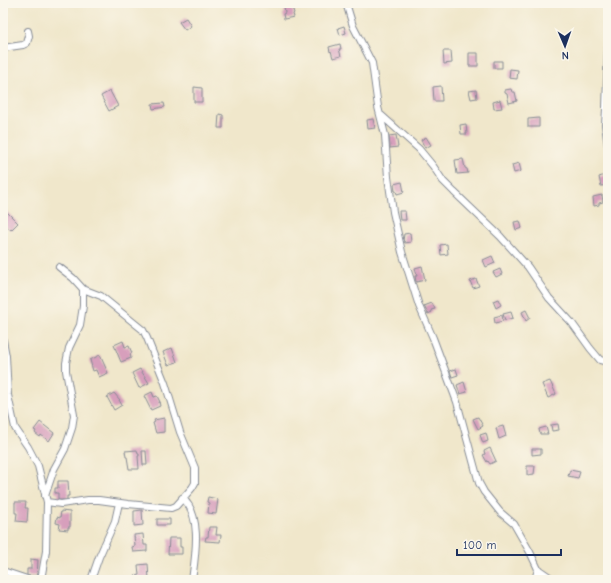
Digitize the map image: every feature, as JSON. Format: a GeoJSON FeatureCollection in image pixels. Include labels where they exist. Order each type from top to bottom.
{"type":"FeatureCollection","features":[{"type":"Feature","properties":{"kind":"street"},"geometry":{"type":"LineString","coordinates":[[346,3],[353,26],[372,63],[380,115],[385,135],[388,177],[393,212],[402,252],[419,306],[433,338],[457,402],[477,477],[484,492],[504,516],[514,524],[538,569],[554,580]]}},
{"type":"Feature","properties":{"kind":"street"},"geometry":{"type":"LineString","coordinates":[[3,48],[27,43],[29,36],[28,31]]}},
{"type":"Feature","properties":{"kind":"street"},"geometry":{"type":"LineString","coordinates":[[608,46],[605,125],[608,146]]}},
{"type":"Feature","properties":{"kind":"street"},"geometry":{"type":"LineString","coordinates":[[380,115],[419,149],[443,181],[500,236],[528,267],[549,298],[572,323],[600,360],[608,362]]}},
{"type":"Feature","properties":{"kind":"street"},"geometry":{"type":"LineString","coordinates":[[46,499],[61,504],[88,500],[104,500],[119,503],[171,508],[176,506],[192,488],[194,484],[195,468],[180,432],[165,383],[143,330],[106,300],[83,289],[73,278],[59,267]]}},
{"type":"Feature","properties":{"kind":"street"},"geometry":{"type":"LineString","coordinates":[[46,499],[54,469],[65,449],[73,422],[74,416],[66,363],[69,348],[80,325],[83,289]]}},
{"type":"Feature","properties":{"kind":"street"},"geometry":{"type":"LineString","coordinates":[[3,340],[6,356],[8,395],[15,428],[38,466],[46,499],[46,551],[40,580]]}},
{"type":"Feature","properties":{"kind":"street"},"geometry":{"type":"LineString","coordinates":[[182,498],[187,502],[191,510],[196,535],[192,580]]}},
{"type":"Feature","properties":{"kind":"street"},"geometry":{"type":"LineString","coordinates":[[91,580],[99,557],[115,521],[119,503]]}},
{"type":"Feature","properties":{"kind":"street"},"geometry":{"type":"LineString","coordinates":[[534,580],[538,569]]}},
{"type":"Feature","properties":{"kind":"street"},"geometry":{"type":"LineString","coordinates":[[3,571],[30,580]]}},
{"type":"Feature","properties":{"kind":"building"},"geometry":{"type":"Polygon","coordinates":[[[291,4],[294,17],[284,19],[284,6],[291,4]]]}},
{"type":"Feature","properties":{"kind":"building"},"geometry":{"type":"Polygon","coordinates":[[[186,18],[191,26],[185,30],[179,22],[186,18]]]}},
{"type":"Feature","properties":{"kind":"building"},"geometry":{"type":"Polygon","coordinates":[[[344,26],[346,33],[340,35],[338,28],[344,26]]]}},
{"type":"Feature","properties":{"kind":"building"},"geometry":{"type":"Polygon","coordinates":[[[340,44],[341,49],[339,49],[341,56],[333,58],[329,47],[340,44]]]}},
{"type":"Feature","properties":{"kind":"building"},"geometry":{"type":"Polygon","coordinates":[[[443,51],[451,51],[452,63],[444,64],[443,51]]]}},
{"type":"Feature","properties":{"kind":"building"},"geometry":{"type":"Polygon","coordinates":[[[469,53],[478,53],[478,66],[469,66],[469,53]]]}},
{"type":"Feature","properties":{"kind":"building"},"geometry":{"type":"Polygon","coordinates":[[[494,61],[502,61],[502,68],[494,68],[494,61]]]}},
{"type":"Feature","properties":{"kind":"building"},"geometry":{"type":"Polygon","coordinates":[[[510,69],[518,70],[517,79],[509,78],[510,69]]]}},
{"type":"Feature","properties":{"kind":"building"},"geometry":{"type":"Polygon","coordinates":[[[441,86],[442,101],[434,101],[433,87],[441,86]]]}},
{"type":"Feature","properties":{"kind":"building"},"geometry":{"type":"Polygon","coordinates":[[[194,87],[202,88],[202,102],[194,102],[194,87]]]}},
{"type":"Feature","properties":{"kind":"building"},"geometry":{"type":"Polygon","coordinates":[[[511,89],[512,92],[515,92],[517,101],[509,103],[505,90],[511,89]]]}},
{"type":"Feature","properties":{"kind":"building"},"geometry":{"type":"Polygon","coordinates":[[[476,90],[477,98],[471,99],[469,91],[476,90]]]}},
{"type":"Feature","properties":{"kind":"building"},"geometry":{"type":"Polygon","coordinates":[[[110,91],[118,106],[109,111],[101,96],[110,91]]]}},
{"type":"Feature","properties":{"kind":"building"},"geometry":{"type":"Polygon","coordinates":[[[500,100],[502,108],[494,109],[493,102],[500,100]]]}},
{"type":"Feature","properties":{"kind":"building"},"geometry":{"type":"Polygon","coordinates":[[[164,103],[165,107],[153,109],[152,104],[164,103]]]}},
{"type":"Feature","properties":{"kind":"building"},"geometry":{"type":"Polygon","coordinates":[[[219,114],[223,115],[223,128],[218,128],[219,114]]]}},
{"type":"Feature","properties":{"kind":"building"},"geometry":{"type":"Polygon","coordinates":[[[539,118],[539,127],[528,127],[528,119],[539,118]]]}},
{"type":"Feature","properties":{"kind":"building"},"geometry":{"type":"Polygon","coordinates":[[[373,119],[375,128],[368,129],[367,120],[373,119]]]}},
{"type":"Feature","properties":{"kind":"building"},"geometry":{"type":"Polygon","coordinates":[[[466,124],[467,134],[461,134],[460,125],[466,124]]]}},
{"type":"Feature","properties":{"kind":"building"},"geometry":{"type":"Polygon","coordinates":[[[396,135],[398,147],[390,148],[389,136],[396,135]]]}},
{"type":"Feature","properties":{"kind":"building"},"geometry":{"type":"Polygon","coordinates":[[[426,137],[431,145],[425,148],[421,140],[426,137]]]}},
{"type":"Feature","properties":{"kind":"building"},"geometry":{"type":"Polygon","coordinates":[[[463,159],[468,173],[457,174],[455,160],[463,159]]]}},
{"type":"Feature","properties":{"kind":"building"},"geometry":{"type":"Polygon","coordinates":[[[519,163],[521,171],[514,173],[512,165],[519,163]]]}},
{"type":"Feature","properties":{"kind":"building"},"geometry":{"type":"Polygon","coordinates":[[[605,175],[608,185],[601,186],[599,177],[605,175]]]}},
{"type":"Feature","properties":{"kind":"building"},"geometry":{"type":"Polygon","coordinates":[[[402,182],[404,192],[397,194],[394,184],[402,182]]]}},
{"type":"Feature","properties":{"kind":"building"},"geometry":{"type":"Polygon","coordinates":[[[602,195],[603,202],[594,206],[593,197],[602,195]]]}},
{"type":"Feature","properties":{"kind":"building"},"geometry":{"type":"Polygon","coordinates":[[[6,211],[18,223],[11,230],[3,224],[3,215],[6,211]]]}},
{"type":"Feature","properties":{"kind":"building"},"geometry":{"type":"Polygon","coordinates":[[[399,211],[405,211],[406,220],[400,220],[399,211]]]}},
{"type":"Feature","properties":{"kind":"building"},"geometry":{"type":"Polygon","coordinates":[[[520,221],[522,228],[516,230],[514,222],[520,221]]]}},
{"type":"Feature","properties":{"kind":"building"},"geometry":{"type":"Polygon","coordinates":[[[410,233],[411,242],[405,243],[403,241],[404,234],[410,233]]]}},
{"type":"Feature","properties":{"kind":"building"},"geometry":{"type":"Polygon","coordinates":[[[447,244],[448,254],[441,255],[440,245],[447,244]]]}},
{"type":"Feature","properties":{"kind":"building"},"geometry":{"type":"Polygon","coordinates":[[[492,256],[495,263],[486,267],[483,260],[492,256]]]}},
{"type":"Feature","properties":{"kind":"building"},"geometry":{"type":"Polygon","coordinates":[[[422,266],[425,280],[416,282],[415,276],[417,276],[415,268],[422,266]]]}},
{"type":"Feature","properties":{"kind":"building"},"geometry":{"type":"Polygon","coordinates":[[[500,269],[502,274],[496,277],[493,272],[500,269]]]}},
{"type":"Feature","properties":{"kind":"building"},"geometry":{"type":"Polygon","coordinates":[[[476,279],[479,286],[473,288],[470,281],[476,279]]]}},
{"type":"Feature","properties":{"kind":"building"},"geometry":{"type":"Polygon","coordinates":[[[498,299],[501,305],[496,308],[493,301],[498,299]]]}},
{"type":"Feature","properties":{"kind":"building"},"geometry":{"type":"Polygon","coordinates":[[[432,303],[435,309],[431,310],[432,312],[428,314],[424,306],[432,303]]]}},
{"type":"Feature","properties":{"kind":"building"},"geometry":{"type":"Polygon","coordinates":[[[526,310],[530,318],[526,321],[522,312],[526,310]]]}},
{"type":"Feature","properties":{"kind":"building"},"geometry":{"type":"Polygon","coordinates":[[[511,312],[513,318],[505,320],[503,314],[511,312]]]}},
{"type":"Feature","properties":{"kind":"building"},"geometry":{"type":"Polygon","coordinates":[[[502,315],[503,321],[495,323],[494,317],[502,315]]]}},
{"type":"Feature","properties":{"kind":"building"},"geometry":{"type":"Polygon","coordinates":[[[123,341],[125,347],[129,346],[132,353],[130,354],[131,358],[121,362],[114,345],[123,341]]]}},
{"type":"Feature","properties":{"kind":"building"},"geometry":{"type":"Polygon","coordinates":[[[172,348],[177,362],[168,365],[163,352],[172,348]]]}},
{"type":"Feature","properties":{"kind":"building"},"geometry":{"type":"Polygon","coordinates":[[[100,355],[108,373],[99,377],[96,370],[93,371],[90,360],[100,355]]]}},
{"type":"Feature","properties":{"kind":"building"},"geometry":{"type":"Polygon","coordinates":[[[140,369],[149,383],[139,388],[132,373],[140,369]]]}},
{"type":"Feature","properties":{"kind":"building"},"geometry":{"type":"Polygon","coordinates":[[[456,369],[458,375],[452,377],[450,371],[456,369]]]}},
{"type":"Feature","properties":{"kind":"building"},"geometry":{"type":"Polygon","coordinates":[[[550,381],[556,394],[548,398],[542,384],[550,381]]]}},
{"type":"Feature","properties":{"kind":"building"},"geometry":{"type":"Polygon","coordinates":[[[464,382],[467,392],[460,394],[457,385],[464,382]]]}},
{"type":"Feature","properties":{"kind":"building"},"geometry":{"type":"Polygon","coordinates":[[[152,392],[154,397],[157,396],[160,406],[151,410],[144,396],[152,392]]]}},
{"type":"Feature","properties":{"kind":"building"},"geometry":{"type":"Polygon","coordinates":[[[114,393],[122,405],[114,410],[107,397],[114,393]]]}},
{"type":"Feature","properties":{"kind":"building"},"geometry":{"type":"Polygon","coordinates":[[[478,417],[483,426],[478,429],[473,419],[478,417]]]}},
{"type":"Feature","properties":{"kind":"building"},"geometry":{"type":"Polygon","coordinates":[[[164,418],[164,432],[156,433],[153,423],[155,422],[154,420],[164,418]]]}},
{"type":"Feature","properties":{"kind":"building"},"geometry":{"type":"Polygon","coordinates":[[[40,422],[54,433],[49,441],[41,435],[40,437],[35,433],[36,431],[34,430],[40,422]]]}},
{"type":"Feature","properties":{"kind":"building"},"geometry":{"type":"Polygon","coordinates":[[[558,424],[559,430],[552,431],[551,425],[558,424]]]}},
{"type":"Feature","properties":{"kind":"building"},"geometry":{"type":"Polygon","coordinates":[[[503,426],[506,436],[499,439],[496,428],[503,426]]]}},
{"type":"Feature","properties":{"kind":"building"},"geometry":{"type":"Polygon","coordinates":[[[546,427],[548,434],[540,434],[539,429],[546,427]]]}},
{"type":"Feature","properties":{"kind":"building"},"geometry":{"type":"Polygon","coordinates":[[[486,433],[488,441],[483,443],[480,435],[486,433]]]}},
{"type":"Feature","properties":{"kind":"building"},"geometry":{"type":"Polygon","coordinates":[[[490,448],[496,461],[490,464],[483,455],[485,454],[484,451],[490,448]]]}},
{"type":"Feature","properties":{"kind":"building"},"geometry":{"type":"Polygon","coordinates":[[[532,449],[541,449],[541,454],[532,455],[532,449]]]}},
{"type":"Feature","properties":{"kind":"building"},"geometry":{"type":"Polygon","coordinates":[[[137,450],[139,454],[139,469],[129,469],[125,451],[137,450]]]}},
{"type":"Feature","properties":{"kind":"building"},"geometry":{"type":"Polygon","coordinates":[[[142,451],[146,451],[147,465],[143,465],[142,451]]]}},
{"type":"Feature","properties":{"kind":"building"},"geometry":{"type":"Polygon","coordinates":[[[527,466],[535,466],[534,474],[527,475],[527,466]]]}},
{"type":"Feature","properties":{"kind":"building"},"geometry":{"type":"Polygon","coordinates":[[[570,470],[580,472],[578,478],[568,476],[570,470]]]}},
{"type":"Feature","properties":{"kind":"building"},"geometry":{"type":"Polygon","coordinates":[[[58,481],[68,481],[69,496],[67,496],[67,500],[58,500],[58,493],[55,493],[55,488],[58,488],[58,481]]]}},
{"type":"Feature","properties":{"kind":"building"},"geometry":{"type":"Polygon","coordinates":[[[208,497],[218,499],[216,514],[208,513],[208,497]]]}},
{"type":"Feature","properties":{"kind":"building"},"geometry":{"type":"Polygon","coordinates":[[[15,502],[26,502],[25,508],[28,508],[27,522],[16,521],[17,513],[15,513],[15,502]]]}},
{"type":"Feature","properties":{"kind":"building"},"geometry":{"type":"Polygon","coordinates":[[[142,510],[143,525],[134,526],[134,511],[142,510]]]}},
{"type":"Feature","properties":{"kind":"building"},"geometry":{"type":"Polygon","coordinates":[[[61,511],[70,512],[70,527],[68,527],[68,530],[59,529],[60,524],[56,523],[57,517],[60,518],[61,511]]]}},
{"type":"Feature","properties":{"kind":"building"},"geometry":{"type":"Polygon","coordinates":[[[157,519],[170,519],[170,525],[157,525],[157,519]]]}},
{"type":"Feature","properties":{"kind":"building"},"geometry":{"type":"Polygon","coordinates":[[[209,527],[217,527],[216,535],[221,535],[220,542],[205,541],[206,537],[208,537],[209,527]]]}},
{"type":"Feature","properties":{"kind":"building"},"geometry":{"type":"Polygon","coordinates":[[[143,534],[144,545],[147,545],[147,551],[133,552],[132,547],[135,546],[134,535],[143,534]]]}},
{"type":"Feature","properties":{"kind":"building"},"geometry":{"type":"Polygon","coordinates":[[[169,538],[180,538],[182,554],[168,554],[169,538]]]}},
{"type":"Feature","properties":{"kind":"building"},"geometry":{"type":"Polygon","coordinates":[[[31,559],[38,560],[37,576],[27,576],[27,569],[31,569],[31,559]]]}},
{"type":"Feature","properties":{"kind":"building"},"geometry":{"type":"Polygon","coordinates":[[[148,564],[149,580],[136,580],[135,576],[139,575],[138,565],[148,564]]]}}]}
